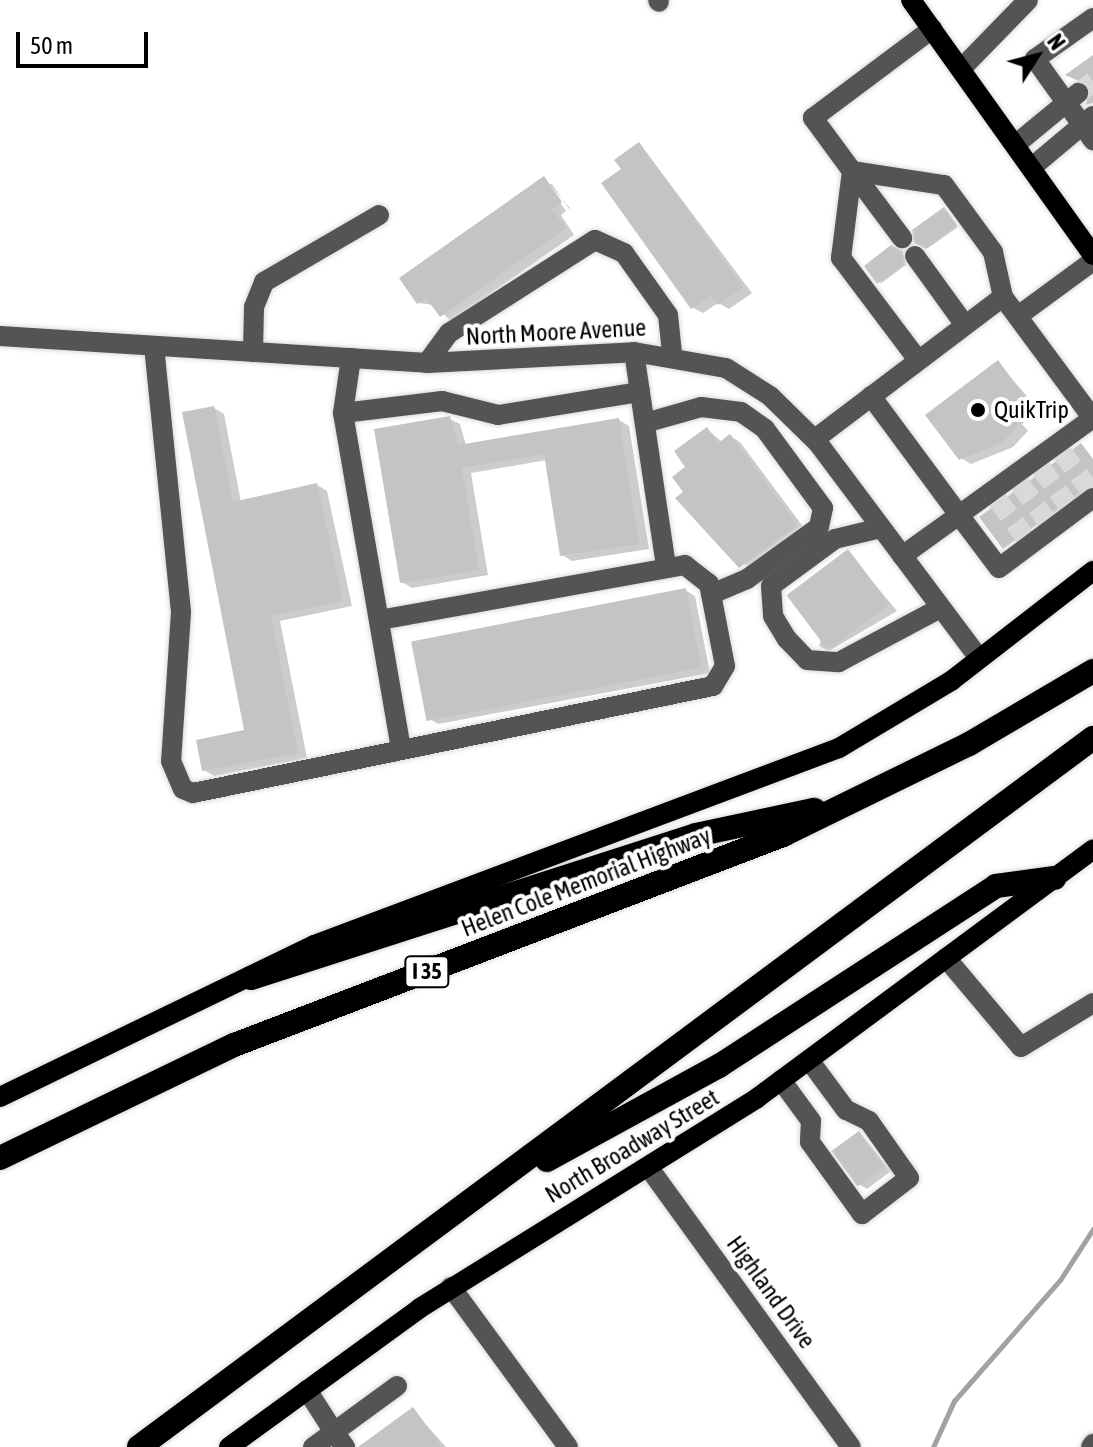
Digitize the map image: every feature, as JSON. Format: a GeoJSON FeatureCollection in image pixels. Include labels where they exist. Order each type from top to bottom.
{"type":"FeatureCollection","features":[{"type":"Feature","properties":{"kind":"highway","name":"Helen Cole Memorial Highway"},"geometry":{"type":"LineString","coordinates":[[0,1158],[234,1045],[708,866],[860,800],[1093,671]]}},
{"type":"Feature","properties":{"kind":"highway"},"geometry":{"type":"LineString","coordinates":[[139,1447],[1093,738]]}},
{"type":"Feature","properties":{"kind":"highway"},"geometry":{"type":"LineString","coordinates":[[251,978],[696,835],[860,800]]}},
{"type":"Feature","properties":{"kind":"highway"},"geometry":{"type":"LineString","coordinates":[[468,1203],[719,1066],[996,886],[1054,878]]}},
{"type":"Feature","properties":{"kind":"main road"},"geometry":{"type":"LineString","coordinates":[[911,0],[1093,258]]}},
{"type":"Feature","properties":{"kind":"main road"},"geometry":{"type":"LineString","coordinates":[[0,1097],[314,945],[789,771],[916,705],[1093,571]]}},
{"type":"Feature","properties":{"kind":"main road","name":"North Broadway Street"},"geometry":{"type":"LineString","coordinates":[[229,1447],[451,1287],[649,1168],[781,1080],[1093,849]]}},
{"type":"Feature","properties":{"kind":"street"},"geometry":{"type":"LineString","coordinates":[[961,69],[1028,0]]}},
{"type":"Feature","properties":{"kind":"street"},"geometry":{"type":"LineString","coordinates":[[1031,168],[1090,128],[1073,99],[1035,59],[1093,18]]}},
{"type":"Feature","properties":{"kind":"street"},"geometry":{"type":"LineString","coordinates":[[902,238],[813,118],[932,29]]}},
{"type":"Feature","properties":{"kind":"street"},"geometry":{"type":"LineString","coordinates":[[1015,145],[1073,99]]}},
{"type":"Feature","properties":{"kind":"street"},"geometry":{"type":"LineString","coordinates":[[852,171],[944,185],[993,252],[1003,297],[1092,417],[1016,479],[902,556]]}},
{"type":"Feature","properties":{"kind":"street"},"geometry":{"type":"LineString","coordinates":[[852,171],[841,258],[918,360]]}},
{"type":"Feature","properties":{"kind":"street"},"geometry":{"type":"LineString","coordinates":[[253,352],[254,307],[264,282],[379,215]]}},
{"type":"Feature","properties":{"kind":"street"},"geometry":{"type":"LineString","coordinates":[[427,363],[449,333],[595,240],[624,253],[668,315],[672,354]]}},
{"type":"Feature","properties":{"kind":"street"},"geometry":{"type":"LineString","coordinates":[[915,256],[965,325]]}},
{"type":"Feature","properties":{"kind":"street"},"geometry":{"type":"LineString","coordinates":[[1018,316],[1093,258]]}},
{"type":"Feature","properties":{"kind":"street"},"geometry":{"type":"LineString","coordinates":[[815,439],[1003,297]]}},
{"type":"Feature","properties":{"kind":"street","name":"North Moore Avenue"},"geometry":{"type":"LineString","coordinates":[[0,336],[427,363],[634,352],[672,354],[747,380],[815,439],[978,657]]}},
{"type":"Feature","properties":{"kind":"street"},"geometry":{"type":"LineString","coordinates":[[154,346],[181,612],[171,751],[183,789],[193,793],[713,686],[725,666],[711,594],[697,572],[666,567],[379,620]]}},
{"type":"Feature","properties":{"kind":"street"},"geometry":{"type":"LineString","coordinates":[[634,352],[666,567]]}},
{"type":"Feature","properties":{"kind":"street"},"geometry":{"type":"LineString","coordinates":[[351,358],[343,413],[401,749]]}},
{"type":"Feature","properties":{"kind":"street"},"geometry":{"type":"LineString","coordinates":[[343,413],[442,401],[498,415],[640,392]]}},
{"type":"Feature","properties":{"kind":"street"},"geometry":{"type":"LineString","coordinates":[[871,396],[999,568],[1028,541],[1092,494]]}},
{"type":"Feature","properties":{"kind":"street"},"geometry":{"type":"LineString","coordinates":[[645,423],[701,407],[741,412],[765,429],[825,513],[819,527],[747,579],[711,594]]}},
{"type":"Feature","properties":{"kind":"street"},"geometry":{"type":"LineString","coordinates":[[816,498],[844,478]]}},
{"type":"Feature","properties":{"kind":"street"},"geometry":{"type":"LineString","coordinates":[[881,528],[835,539],[771,586],[773,616],[787,639],[807,660],[839,662],[940,608]]}},
{"type":"Feature","properties":{"kind":"street"},"geometry":{"type":"LineString","coordinates":[[946,958],[1021,1047],[1093,1003]]}},
{"type":"Feature","properties":{"kind":"street"},"geometry":{"type":"LineString","coordinates":[[781,1080],[811,1121],[810,1142],[862,1214],[909,1178],[869,1121],[846,1110],[809,1060]]}},
{"type":"Feature","properties":{"kind":"street","name":"Highland Drive"},"geometry":{"type":"LineString","coordinates":[[649,1168],[851,1447]]}},
{"type":"Feature","properties":{"kind":"street"},"geometry":{"type":"LineString","coordinates":[[451,1287],[568,1447]]}},
{"type":"Feature","properties":{"kind":"street"},"geometry":{"type":"LineString","coordinates":[[313,1447],[339,1439],[397,1386]]}},
{"type":"Feature","properties":{"kind":"street"},"geometry":{"type":"LineString","coordinates":[[307,1390],[339,1439]]}},
{"type":"Feature","properties":{"kind":"building"},"geometry":{"type":"Polygon","coordinates":[[[1093,55],[1093,103],[1086,105],[1088,85],[1065,75],[1093,55]]]}},
{"type":"Feature","properties":{"kind":"building"},"geometry":{"type":"Polygon","coordinates":[[[639,142],[743,287],[718,305],[711,295],[691,309],[601,183],[621,169],[614,160],[639,142]]]}},
{"type":"Feature","properties":{"kind":"building"},"geometry":{"type":"Polygon","coordinates":[[[544,176],[562,202],[552,209],[566,228],[440,317],[426,298],[417,304],[399,278],[544,176]]]}},
{"type":"Feature","properties":{"kind":"building"},"geometry":{"type":"Polygon","coordinates":[[[944,207],[957,225],[926,249],[914,243],[912,230],[944,207]]]}},
{"type":"Feature","properties":{"kind":"building"},"geometry":{"type":"Polygon","coordinates":[[[891,245],[903,251],[905,264],[877,284],[864,266],[891,245]]]}},
{"type":"Feature","properties":{"kind":"building","name":"QuikTrip"},"geometry":{"type":"Polygon","coordinates":[[[998,360],[1031,405],[1014,418],[1019,424],[1003,442],[959,460],[925,415],[998,360]]]}},
{"type":"Feature","properties":{"kind":"building"},"geometry":{"type":"Polygon","coordinates":[[[214,406],[233,502],[317,483],[343,601],[271,616],[298,753],[202,771],[196,740],[244,730],[182,412],[214,406]]]}},
{"type":"Feature","properties":{"kind":"building"},"geometry":{"type":"Polygon","coordinates":[[[450,416],[458,445],[619,418],[639,544],[560,556],[544,454],[462,468],[479,570],[400,583],[374,429],[450,416]]]}},
{"type":"Feature","properties":{"kind":"building"},"geometry":{"type":"Polygon","coordinates":[[[707,427],[718,443],[730,434],[798,526],[739,568],[675,498],[683,492],[672,477],[685,467],[674,451],[707,427]]]}},
{"type":"Feature","properties":{"kind":"building","name":"QuikTrip"},"geometry":{"type":"Polygon","coordinates":[[[1081,443],[1093,459],[1093,485],[1003,549],[979,517],[1081,443]]]}},
{"type":"Feature","properties":{"kind":"building"},"geometry":{"type":"Polygon","coordinates":[[[848,549],[890,604],[828,650],[787,595],[848,549]]]}},
{"type":"Feature","properties":{"kind":"building"},"geometry":{"type":"Polygon","coordinates":[[[686,588],[701,668],[427,721],[411,641],[686,588]]]}},
{"type":"Feature","properties":{"kind":"building"},"geometry":{"type":"Polygon","coordinates":[[[859,1131],[885,1167],[857,1187],[831,1151],[859,1131]]]}},
{"type":"Feature","properties":{"kind":"building"},"geometry":{"type":"Polygon","coordinates":[[[413,1407],[442,1447],[358,1447],[413,1407]]]}},
{"type":"Feature","properties":{"kind":"waterway"},"geometry":{"type":"LineString","coordinates":[[933,1447],[954,1401],[1060,1280],[1093,1229]]}},
{"type":"Feature","properties":{"kind":"tunnel"},"geometry":{"type":"LineString","coordinates":[[1078,93],[1093,82]]}},
{"type":"Feature","properties":{"kind":"tunnel"},"geometry":{"type":"LineString","coordinates":[[1061,451],[1089,489]]}},
{"type":"Feature","properties":{"kind":"tunnel"},"geometry":{"type":"LineString","coordinates":[[1040,467],[1068,505]]}},
{"type":"Feature","properties":{"kind":"tunnel"},"geometry":{"type":"LineString","coordinates":[[1019,483],[1047,521]]}},
{"type":"Feature","properties":{"kind":"tunnel"},"geometry":{"type":"LineString","coordinates":[[997,499],[1025,537]]}},
{"type":"Feature","properties":{"kind":"place","name":"QuikTrip"},"geometry":{"type":"Point","coordinates":[978,410]}}]}
